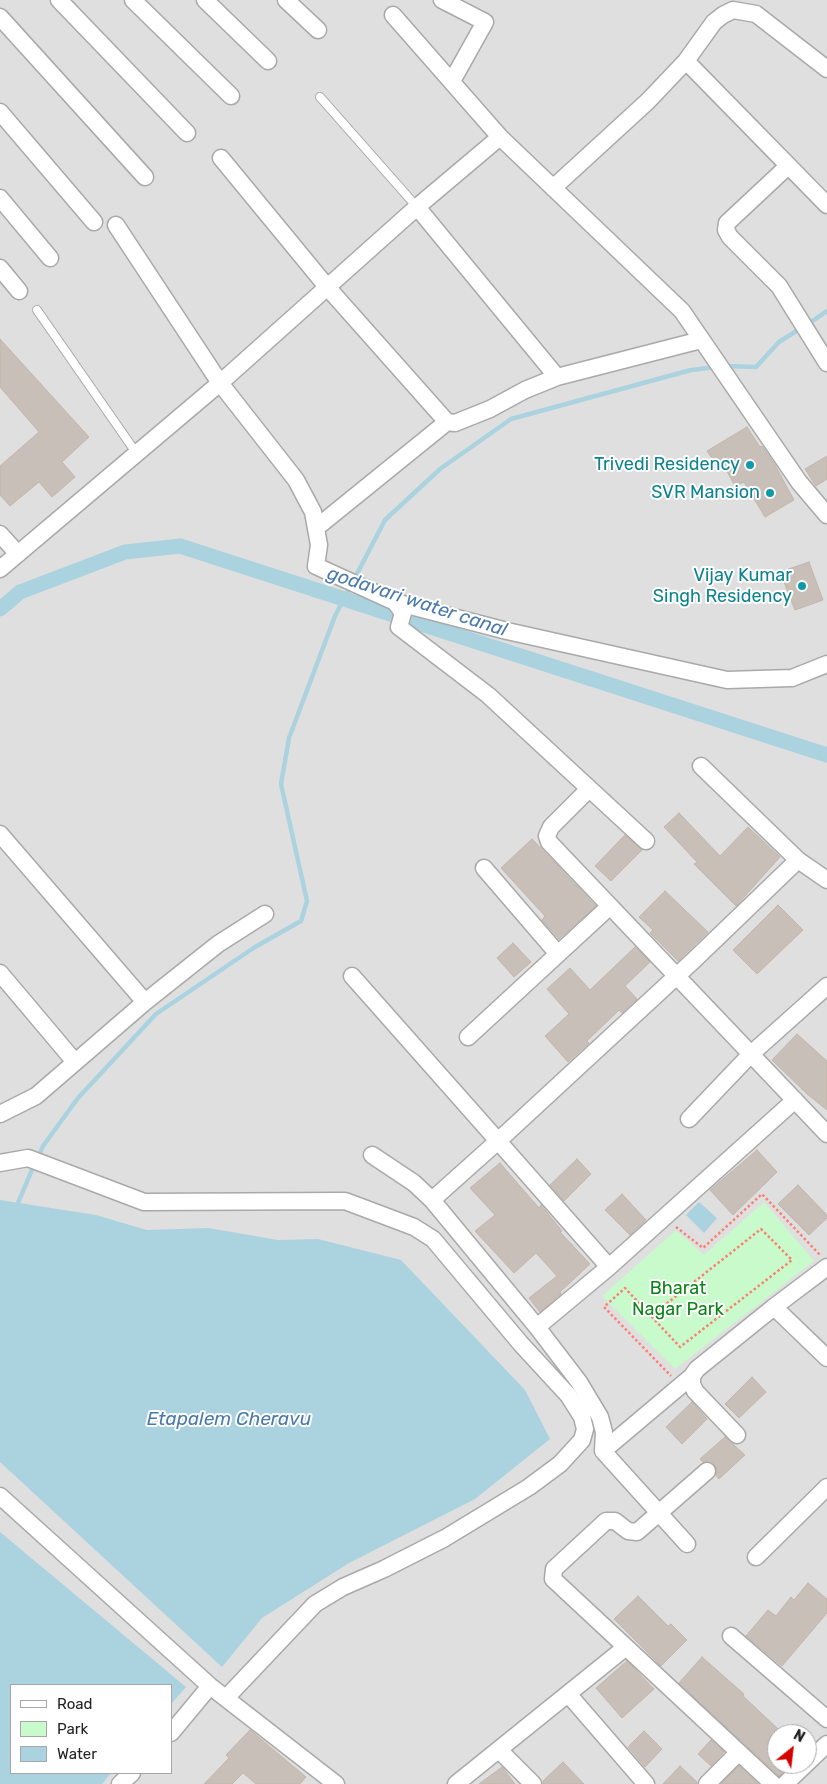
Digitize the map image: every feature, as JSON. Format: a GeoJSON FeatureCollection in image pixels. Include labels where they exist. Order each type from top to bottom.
{"type":"FeatureCollection","features":[{"type":"Feature","properties":{"kind":"street"},"geometry":{"type":"LineString","coordinates":[[60,0],[187,133]]}},
{"type":"Feature","properties":{"kind":"street"},"geometry":{"type":"LineString","coordinates":[[133,0],[231,96]]}},
{"type":"Feature","properties":{"kind":"street"},"geometry":{"type":"LineString","coordinates":[[206,0],[268,61]]}},
{"type":"Feature","properties":{"kind":"street"},"geometry":{"type":"LineString","coordinates":[[286,0],[318,30]]}},
{"type":"Feature","properties":{"kind":"street"},"geometry":{"type":"LineString","coordinates":[[442,0],[466,6],[485,22],[452,81]]}},
{"type":"Feature","properties":{"kind":"street"},"geometry":{"type":"LineString","coordinates":[[553,188],[648,101],[686,60],[714,22],[723,14],[733,10],[745,11],[767,20],[827,69]]}},
{"type":"Feature","properties":{"kind":"street"},"geometry":{"type":"LineString","coordinates":[[394,15],[500,137],[682,312],[799,482],[827,515]]}},
{"type":"Feature","properties":{"kind":"street"},"geometry":{"type":"LineString","coordinates":[[0,17],[146,177]]}},
{"type":"Feature","properties":{"kind":"street"},"geometry":{"type":"LineString","coordinates":[[686,60],[827,206]]}},
{"type":"Feature","properties":{"kind":"street"},"geometry":{"type":"LineString","coordinates":[[0,112],[94,222]]}},
{"type":"Feature","properties":{"kind":"street"},"geometry":{"type":"LineString","coordinates":[[0,569],[220,383],[417,207],[500,137]]}},
{"type":"Feature","properties":{"kind":"street"},"geometry":{"type":"LineString","coordinates":[[221,158],[328,288],[446,422],[455,424],[556,377],[701,340]]}},
{"type":"Feature","properties":{"kind":"street"},"geometry":{"type":"LineString","coordinates":[[788,166],[727,223],[726,230],[730,237],[779,286],[827,363]]}},
{"type":"Feature","properties":{"kind":"street"},"geometry":{"type":"LineString","coordinates":[[0,198],[50,258]]}},
{"type":"Feature","properties":{"kind":"street"},"geometry":{"type":"LineString","coordinates":[[417,207],[556,377]]}},
{"type":"Feature","properties":{"kind":"street"},"geometry":{"type":"LineString","coordinates":[[116,226],[220,383],[296,480],[313,512],[319,545],[316,566],[399,614],[646,841]]}},
{"type":"Feature","properties":{"kind":"street"},"geometry":{"type":"LineString","coordinates":[[0,268],[18,291]]}},
{"type":"Feature","properties":{"kind":"street"},"geometry":{"type":"LineString","coordinates":[[316,528],[446,422]]}},
{"type":"Feature","properties":{"kind":"street"},"geometry":{"type":"LineString","coordinates":[[0,534],[18,554]]}},
{"type":"Feature","properties":{"kind":"street"},"geometry":{"type":"LineString","coordinates":[[399,614],[507,630],[727,680],[792,678],[827,664]]}},
{"type":"Feature","properties":{"kind":"street"},"geometry":{"type":"LineString","coordinates":[[701,766],[798,860],[827,880]]}},
{"type":"Feature","properties":{"kind":"street"},"geometry":{"type":"LineString","coordinates":[[589,788],[551,827],[547,836],[549,842],[675,977],[827,1134]]}},
{"type":"Feature","properties":{"kind":"street"},"geometry":{"type":"LineString","coordinates":[[0,834],[145,1002]]}},
{"type":"Feature","properties":{"kind":"street"},"geometry":{"type":"LineString","coordinates":[[432,1200],[675,977],[798,860]]}},
{"type":"Feature","properties":{"kind":"street"},"geometry":{"type":"LineString","coordinates":[[484,868],[558,954]]}},
{"type":"Feature","properties":{"kind":"street"},"geometry":{"type":"LineString","coordinates":[[468,1037],[609,907]]}},
{"type":"Feature","properties":{"kind":"street"},"geometry":{"type":"LineString","coordinates":[[0,1114],[36,1096],[145,1002],[218,944],[265,914]]}},
{"type":"Feature","properties":{"kind":"street"},"geometry":{"type":"LineString","coordinates":[[0,972],[75,1062]]}},
{"type":"Feature","properties":{"kind":"street"},"geometry":{"type":"LineString","coordinates":[[352,976],[609,1267]]}},
{"type":"Feature","properties":{"kind":"street"},"geometry":{"type":"LineString","coordinates":[[689,1119],[751,1054],[827,986]]}},
{"type":"Feature","properties":{"kind":"street"},"geometry":{"type":"LineString","coordinates":[[537,1327],[609,1267],[795,1100]]}},
{"type":"Feature","properties":{"kind":"street"},"geometry":{"type":"LineString","coordinates":[[372,1155],[414,1183],[432,1200],[537,1327],[579,1382],[600,1417],[604,1432],[602,1451],[687,1544]]}},
{"type":"Feature","properties":{"kind":"street"},"geometry":{"type":"LineString","coordinates":[[0,1163],[28,1158],[144,1202],[345,1201],[414,1227],[433,1239],[521,1344],[568,1395],[582,1417],[585,1430],[582,1440],[560,1464],[529,1487],[445,1538],[384,1569],[343,1587],[315,1604],[226,1698]]}},
{"type":"Feature","properties":{"kind":"street"},"geometry":{"type":"LineString","coordinates":[[602,1451],[685,1374],[698,1369],[774,1307],[824,1262]]}},
{"type":"Feature","properties":{"kind":"street"},"geometry":{"type":"LineString","coordinates":[[774,1307],[827,1358]]}},
{"type":"Feature","properties":{"kind":"street"},"geometry":{"type":"LineString","coordinates":[[685,1374],[695,1391],[737,1435]]}},
{"type":"Feature","properties":{"kind":"street"},"geometry":{"type":"LineString","coordinates":[[707,1471],[637,1532],[628,1531],[615,1521],[606,1521],[554,1568],[552,1574],[556,1584],[773,1784]]}},
{"type":"Feature","properties":{"kind":"street"},"geometry":{"type":"LineString","coordinates":[[756,1557],[827,1486]]}},
{"type":"Feature","properties":{"kind":"street"},"geometry":{"type":"LineString","coordinates":[[0,1496],[210,1686],[336,1784]]}},
{"type":"Feature","properties":{"kind":"street"},"geometry":{"type":"LineString","coordinates":[[731,1636],[827,1718]]}},
{"type":"Feature","properties":{"kind":"street"},"geometry":{"type":"LineString","coordinates":[[456,1784],[569,1695],[626,1647]]}},
{"type":"Feature","properties":{"kind":"street"},"geometry":{"type":"LineString","coordinates":[[172,1732],[210,1686]]}},
{"type":"Feature","properties":{"kind":"street"},"geometry":{"type":"LineString","coordinates":[[569,1695],[646,1784]]}},
{"type":"Feature","properties":{"kind":"street"},"geometry":{"type":"LineString","coordinates":[[817,1754],[827,1744]]}},
{"type":"Feature","properties":{"kind":"street"},"geometry":{"type":"LineString","coordinates":[[499,1750],[534,1784]]}},
{"type":"Feature","properties":{"kind":"street"},"geometry":{"type":"LineString","coordinates":[[706,1784],[738,1753]]}},
{"type":"Feature","properties":{"kind":"street"},"geometry":{"type":"LineString","coordinates":[[120,1784],[131,1774]]}},
{"type":"Feature","properties":{"kind":"street"},"geometry":{"type":"LineString","coordinates":[[786,1784],[796,1774]]}},
{"type":"Feature","properties":{"kind":"lane"},"geometry":{"type":"LineString","coordinates":[[320,97],[417,207]]}},
{"type":"Feature","properties":{"kind":"lane"},"geometry":{"type":"LineString","coordinates":[[37,310],[127,461]]}},
{"type":"Feature","properties":{"kind":"path"},"geometry":{"type":"LineString","coordinates":[[673,1224],[703,1248],[762,1194],[824,1262]]}},
{"type":"Feature","properties":{"kind":"path"},"geometry":{"type":"LineString","coordinates":[[650,1316],[760,1230],[792,1260],[680,1347],[650,1316],[625,1288],[604,1307],[672,1376],[685,1374]]}},
{"type":"Feature","properties":{"kind":"shaded area"},"geometry":{"type":"Polygon","coordinates":[[[0,0],[827,0],[827,1784],[0,1784],[0,0]]]}},
{"type":"Feature","properties":{"kind":"green space","name":"Bharat Nagar Park"},"geometry":{"type":"Polygon","coordinates":[[[764,1202],[814,1261],[675,1369],[602,1296],[676,1230],[704,1255],[764,1202]]]}},
{"type":"Feature","properties":{"kind":"water","name":"Etapalem Cheravu"},"geometry":{"type":"Polygon","coordinates":[[[0,1200],[96,1215],[147,1230],[208,1228],[278,1240],[318,1239],[401,1260],[525,1390],[550,1439],[475,1499],[349,1563],[262,1618],[222,1667],[0,1462],[0,1200]]]}},
{"type":"Feature","properties":{"kind":"water"},"geometry":{"type":"Polygon","coordinates":[[[699,1202],[717,1218],[704,1233],[686,1215],[699,1202]]]}},
{"type":"Feature","properties":{"kind":"water"},"geometry":{"type":"Polygon","coordinates":[[[0,1532],[186,1687],[172,1703],[172,1684],[10,1684],[10,1774],[110,1774],[102,1784],[0,1784],[0,1532]]]}},
{"type":"Feature","properties":{"kind":"building"},"geometry":{"type":"Polygon","coordinates":[[[0,339],[89,437],[62,462],[75,477],[52,497],[39,482],[10,506],[0,495],[0,466],[39,432],[0,387],[0,339]]]}},
{"type":"Feature","properties":{"kind":"building"},"geometry":{"type":"Polygon","coordinates":[[[747,427],[775,465],[794,500],[765,517],[744,482],[735,486],[724,466],[719,469],[707,451],[747,427]]]}},
{"type":"Feature","properties":{"kind":"building"},"geometry":{"type":"Polygon","coordinates":[[[827,456],[827,479],[816,486],[805,469],[827,456]]]}},
{"type":"Feature","properties":{"kind":"building","name":"Vijay Kumar Singh Residency"},"geometry":{"type":"Polygon","coordinates":[[[809,562],[823,600],[795,610],[780,572],[809,562]]]}},
{"type":"Feature","properties":{"kind":"building"},"geometry":{"type":"Polygon","coordinates":[[[679,813],[720,856],[748,827],[780,857],[736,906],[694,864],[697,862],[664,827],[679,813]]]}},
{"type":"Feature","properties":{"kind":"building"},"geometry":{"type":"Polygon","coordinates":[[[625,835],[642,850],[611,881],[595,866],[625,835]]]}},
{"type":"Feature","properties":{"kind":"building"},"geometry":{"type":"Polygon","coordinates":[[[532,839],[596,906],[559,939],[542,920],[545,916],[501,868],[532,839]]]}},
{"type":"Feature","properties":{"kind":"building"},"geometry":{"type":"Polygon","coordinates":[[[665,891],[708,932],[678,961],[650,933],[653,930],[639,917],[665,891]]]}},
{"type":"Feature","properties":{"kind":"building"},"geometry":{"type":"Polygon","coordinates":[[[778,905],[803,930],[757,974],[733,950],[778,905]]]}},
{"type":"Feature","properties":{"kind":"building"},"geometry":{"type":"Polygon","coordinates":[[[513,943],[531,962],[514,977],[497,958],[513,943]]]}},
{"type":"Feature","properties":{"kind":"building"},"geometry":{"type":"Polygon","coordinates":[[[635,947],[650,962],[625,986],[637,999],[622,1013],[619,1010],[587,1041],[589,1043],[568,1062],[545,1036],[569,1014],[547,989],[570,968],[590,990],[635,947]]]}},
{"type":"Feature","properties":{"kind":"building"},"geometry":{"type":"Polygon","coordinates":[[[797,1034],[827,1061],[827,1110],[807,1094],[772,1060],[797,1034]]]}},
{"type":"Feature","properties":{"kind":"building"},"geometry":{"type":"Polygon","coordinates":[[[757,1150],[777,1172],[733,1215],[710,1190],[757,1150]]]}},
{"type":"Feature","properties":{"kind":"building"},"geometry":{"type":"Polygon","coordinates":[[[577,1159],[591,1174],[564,1201],[550,1185],[577,1159]]]}},
{"type":"Feature","properties":{"kind":"building"},"geometry":{"type":"Polygon","coordinates":[[[500,1163],[539,1208],[541,1205],[562,1231],[560,1232],[590,1264],[560,1292],[561,1294],[540,1312],[529,1298],[557,1276],[536,1253],[514,1273],[475,1231],[495,1215],[470,1188],[500,1163]]]}},
{"type":"Feature","properties":{"kind":"building"},"geometry":{"type":"Polygon","coordinates":[[[798,1185],[827,1215],[827,1218],[809,1235],[778,1204],[798,1185]]]}},
{"type":"Feature","properties":{"kind":"building"},"geometry":{"type":"Polygon","coordinates":[[[622,1194],[646,1220],[630,1235],[605,1210],[622,1194]]]}},
{"type":"Feature","properties":{"kind":"building"},"geometry":{"type":"Polygon","coordinates":[[[752,1377],[766,1392],[739,1418],[725,1404],[752,1377]]]}},
{"type":"Feature","properties":{"kind":"building"},"geometry":{"type":"Polygon","coordinates":[[[692,1402],[707,1419],[682,1444],[666,1427],[692,1402]]]}},
{"type":"Feature","properties":{"kind":"building"},"geometry":{"type":"Polygon","coordinates":[[[725,1437],[745,1455],[719,1479],[716,1476],[717,1470],[714,1464],[710,1461],[703,1462],[700,1459],[725,1437]]]}},
{"type":"Feature","properties":{"kind":"building"},"geometry":{"type":"Polygon","coordinates":[[[808,1583],[827,1599],[827,1613],[782,1666],[746,1636],[768,1610],[776,1616],[791,1597],[794,1600],[808,1583]]]}},
{"type":"Feature","properties":{"kind":"building"},"geometry":{"type":"Polygon","coordinates":[[[638,1596],[668,1626],[671,1624],[687,1640],[661,1666],[614,1619],[638,1596]]]}},
{"type":"Feature","properties":{"kind":"building"},"geometry":{"type":"Polygon","coordinates":[[[702,1657],[744,1694],[743,1696],[773,1724],[767,1724],[767,1765],[679,1683],[702,1657]]]}},
{"type":"Feature","properties":{"kind":"building"},"geometry":{"type":"Polygon","coordinates":[[[627,1661],[654,1689],[622,1718],[596,1688],[627,1661]]]}},
{"type":"Feature","properties":{"kind":"building"},"geometry":{"type":"Polygon","coordinates":[[[250,1730],[306,1777],[300,1784],[256,1784],[243,1773],[232,1784],[204,1784],[229,1758],[226,1755],[250,1730]]]}},
{"type":"Feature","properties":{"kind":"building"},"geometry":{"type":"Polygon","coordinates":[[[644,1731],[662,1749],[645,1767],[628,1747],[644,1731]]]}},
{"type":"Feature","properties":{"kind":"building"},"geometry":{"type":"Polygon","coordinates":[[[711,1740],[724,1752],[711,1766],[698,1754],[711,1740]]]}},
{"type":"Feature","properties":{"kind":"building"},"geometry":{"type":"Polygon","coordinates":[[[563,1762],[584,1784],[543,1784],[543,1781],[563,1762]]]}},
{"type":"Feature","properties":{"kind":"building"},"geometry":{"type":"Polygon","coordinates":[[[680,1766],[697,1784],[663,1784],[680,1766]]]}},
{"type":"Feature","properties":{"kind":"building"},"geometry":{"type":"Polygon","coordinates":[[[739,1766],[758,1784],[721,1784],[739,1766]]]}},
{"type":"Feature","properties":{"kind":"building"},"geometry":{"type":"Polygon","coordinates":[[[502,1767],[515,1784],[479,1784],[502,1767]]]}},
{"type":"Feature","properties":{"kind":"waterway"},"geometry":{"type":"LineString","coordinates":[[808,324],[827,311]]}},
{"type":"Feature","properties":{"kind":"waterway"},"geometry":{"type":"LineString","coordinates":[[724,366],[756,367],[779,342],[801,328]]}},
{"type":"Feature","properties":{"kind":"waterway"},"geometry":{"type":"LineString","coordinates":[[38,1158],[43,1146],[78,1098],[156,1014],[255,947],[301,921],[307,901],[281,784],[289,738],[335,616],[385,520],[440,469],[511,419],[691,370],[717,367]]}},
{"type":"Feature","properties":{"kind":"waterway","name":"godavari water canal"},"geometry":{"type":"LineString","coordinates":[[0,609],[20,592],[125,552],[180,546],[827,755]]}},
{"type":"Feature","properties":{"kind":"waterway"},"geometry":{"type":"LineString","coordinates":[[18,1203],[34,1165]]}},
{"type":"Feature","properties":{"kind":"place","name":"Trivedi Residency"},"geometry":{"type":"Point","coordinates":[750,465]}},
{"type":"Feature","properties":{"kind":"place","name":"SVR Mansion"},"geometry":{"type":"Point","coordinates":[770,493]}},
{"type":"Feature","properties":{"kind":"place","name":"Vijay Kumar Singh Residency"},"geometry":{"type":"Point","coordinates":[802,586]}}]}
